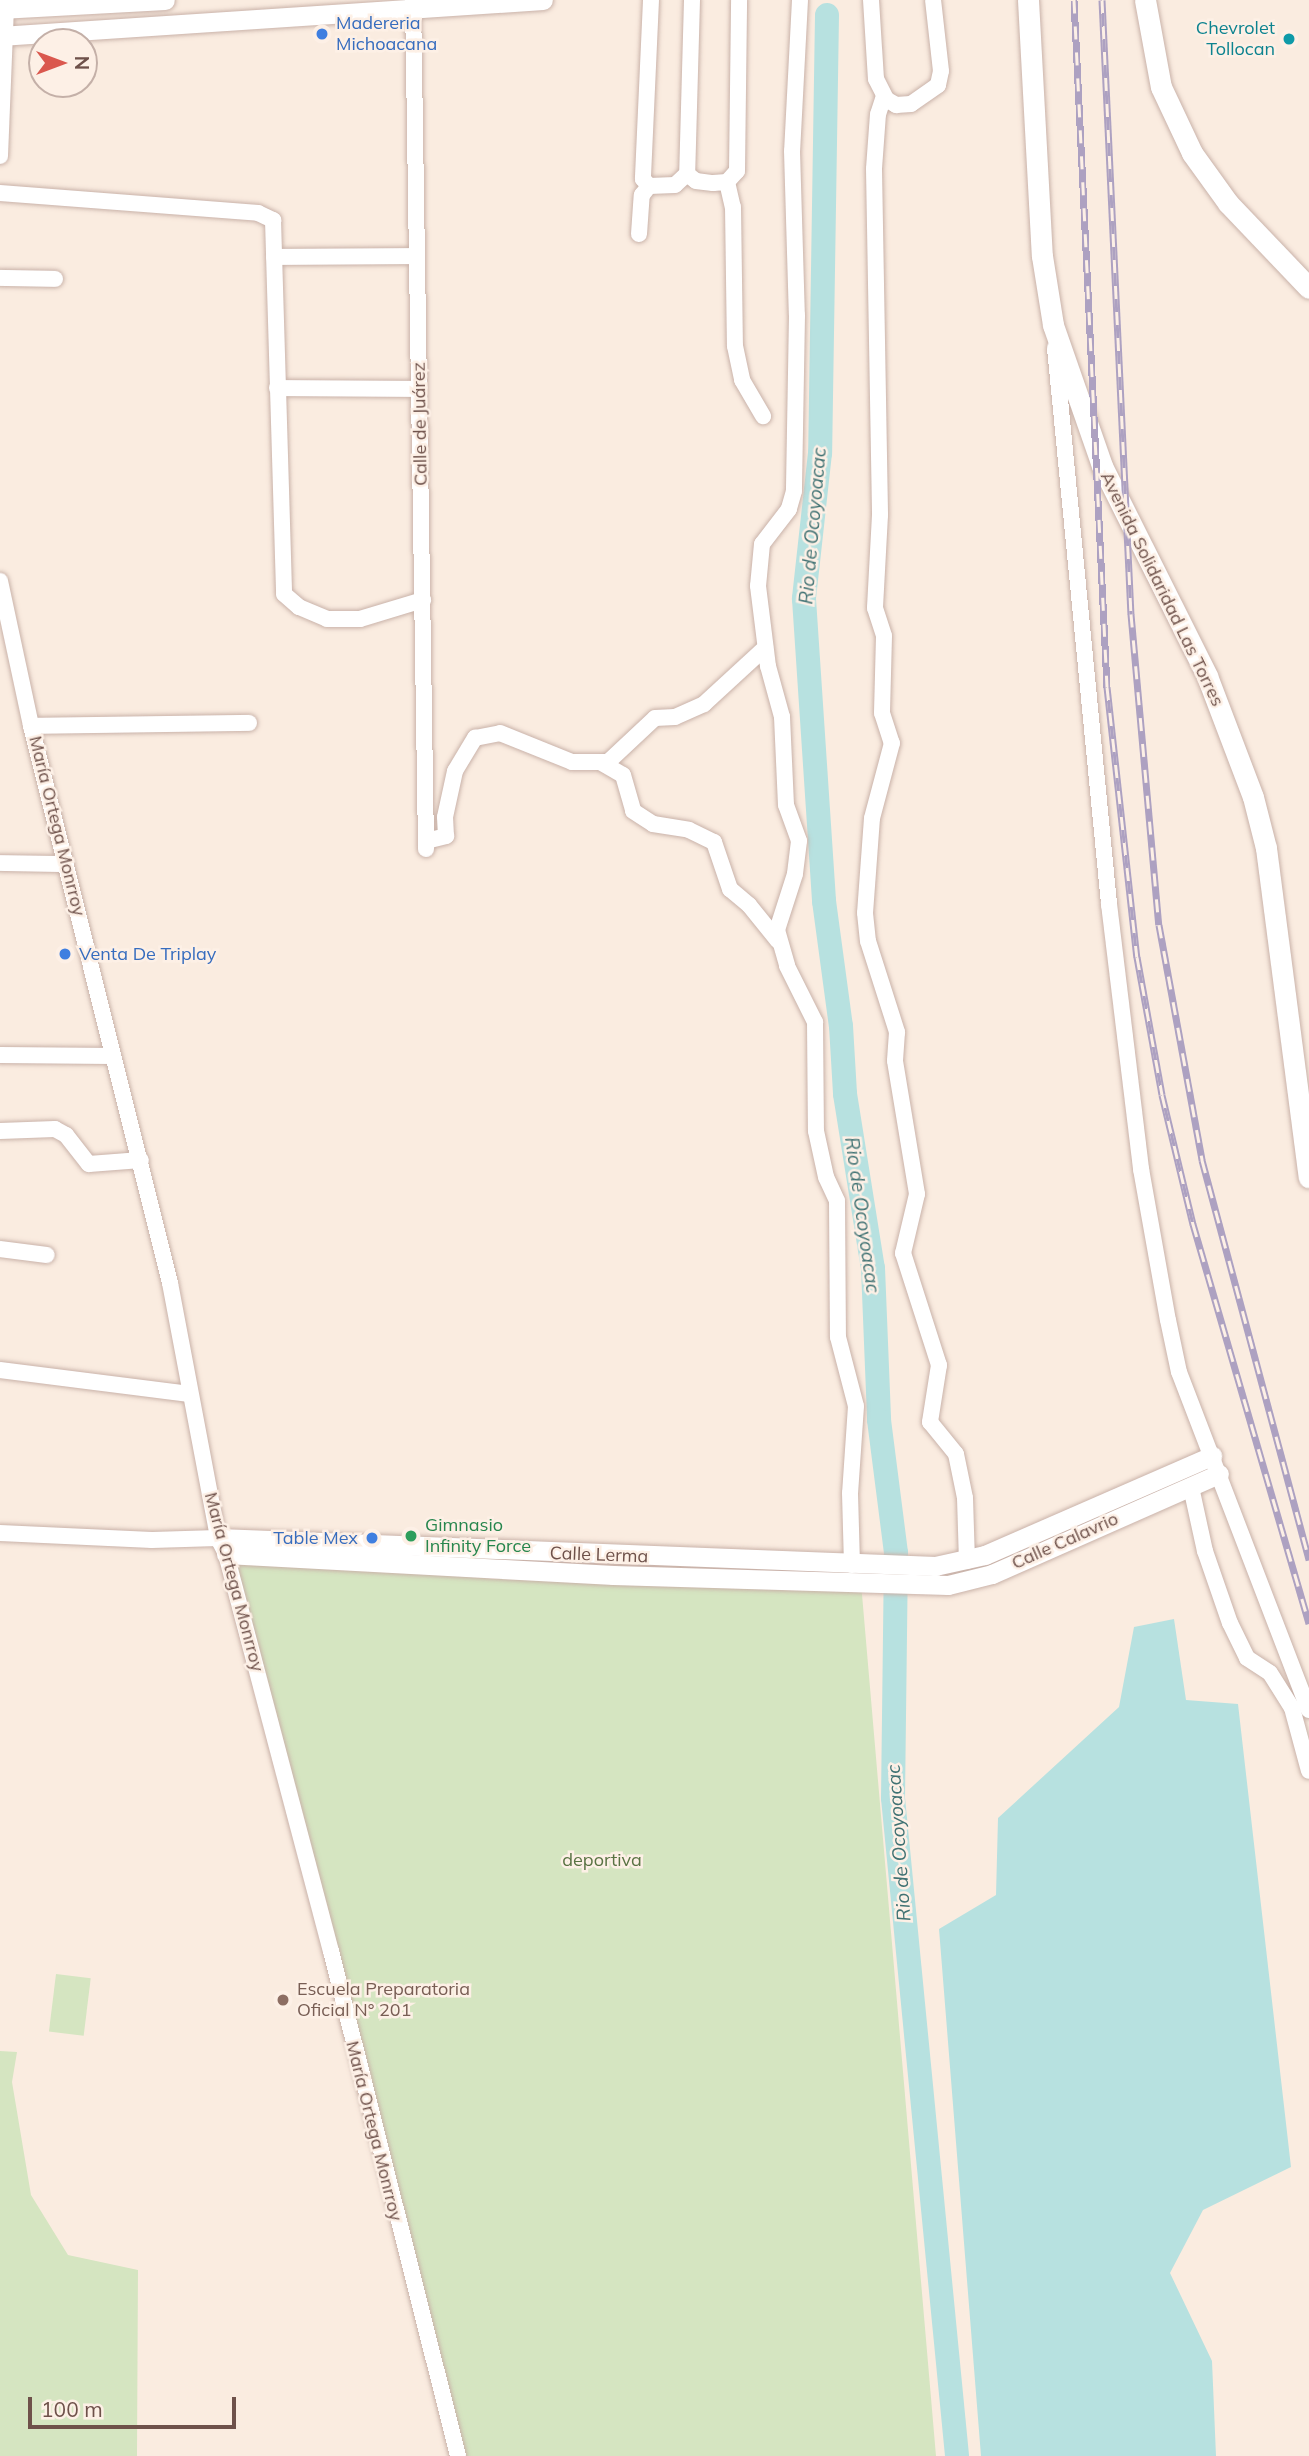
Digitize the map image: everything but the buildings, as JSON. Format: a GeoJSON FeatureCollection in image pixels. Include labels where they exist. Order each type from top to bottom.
{"type":"FeatureCollection","features":[{"type":"Feature","properties":{"kind":"main road","name":"Avenida Solidaridad Las Torres"},"geometry":{"type":"LineString","coordinates":[[1028,0],[1042,256],[1053,325],[1102,466],[1207,676],[1253,797],[1266,848],[1309,1177]]}},
{"type":"Feature","properties":{"kind":"main road"},"geometry":{"type":"LineString","coordinates":[[1145,0],[1161,87],[1192,153],[1228,203],[1309,288]]}},
{"type":"Feature","properties":{"kind":"street"},"geometry":{"type":"LineString","coordinates":[[0,156],[3,9],[163,0]]}},
{"type":"Feature","properties":{"kind":"street"},"geometry":{"type":"LineString","coordinates":[[3,35],[413,4],[543,0]]}},
{"type":"Feature","properties":{"kind":"street"},"geometry":{"type":"LineString","coordinates":[[649,186],[643,179],[651,0]]}},
{"type":"Feature","properties":{"kind":"street"},"geometry":{"type":"LineString","coordinates":[[639,233],[642,195],[649,186],[675,185],[687,174],[692,0]]}},
{"type":"Feature","properties":{"kind":"street"},"geometry":{"type":"LineString","coordinates":[[687,174],[696,181],[727,182],[737,171],[739,0]]}},
{"type":"Feature","properties":{"kind":"street"},"geometry":{"type":"LineString","coordinates":[[778,941],[778,914],[795,874],[799,841],[786,805],[782,717],[765,648],[758,586],[762,544],[789,509],[794,491],[797,315],[792,151],[800,0]]}},
{"type":"Feature","properties":{"kind":"street"},"geometry":{"type":"LineString","coordinates":[[871,0],[876,79],[884,96],[896,105],[911,104],[938,85],[933,0]]}},
{"type":"Feature","properties":{"kind":"street","name":"Calle de Juárez"},"geometry":{"type":"LineString","coordinates":[[413,4],[426,845],[446,836],[445,817],[455,771],[475,738],[500,733],[572,761],[602,763]]}},
{"type":"Feature","properties":{"kind":"street"},"geometry":{"type":"LineString","coordinates":[[884,96],[878,114],[874,197],[879,243],[880,515],[875,608],[884,636],[883,713],[892,743],[872,818],[865,913],[868,941],[897,1032],[895,1061],[917,1194],[903,1253],[939,1365],[930,1422],[956,1454],[965,1498],[967,1561]]}},
{"type":"Feature","properties":{"kind":"street"},"geometry":{"type":"LineString","coordinates":[[727,182],[733,208],[735,346],[742,380],[763,416]]}},
{"type":"Feature","properties":{"kind":"street"},"geometry":{"type":"LineString","coordinates":[[0,193],[265,214],[273,220],[284,594],[299,607],[327,620],[360,620],[423,600]]}},
{"type":"Feature","properties":{"kind":"street"},"geometry":{"type":"LineString","coordinates":[[274,257],[417,256]]}},
{"type":"Feature","properties":{"kind":"street"},"geometry":{"type":"LineString","coordinates":[[0,278],[55,279]]}},
{"type":"Feature","properties":{"kind":"street"},"geometry":{"type":"LineString","coordinates":[[1053,325],[1109,904],[1141,1169],[1179,1372],[1309,1710]]}},
{"type":"Feature","properties":{"kind":"street"},"geometry":{"type":"LineString","coordinates":[[277,388],[419,389]]}},
{"type":"Feature","properties":{"kind":"street","name":"María Ortega Monrroy"},"geometry":{"type":"LineString","coordinates":[[0,581],[31,726],[170,1283],[189,1394],[222,1546],[458,2456]]}},
{"type":"Feature","properties":{"kind":"street"},"geometry":{"type":"LineString","coordinates":[[602,763],[622,752],[655,718],[676,717],[704,704],[765,648]]}},
{"type":"Feature","properties":{"kind":"street"},"geometry":{"type":"LineString","coordinates":[[31,726],[250,723]]}},
{"type":"Feature","properties":{"kind":"street"},"geometry":{"type":"LineString","coordinates":[[602,763],[623,775],[633,811],[653,824],[689,830],[714,842],[730,889],[750,905],[778,941],[815,1022],[816,1131],[826,1177],[837,1201],[838,1337],[856,1406],[850,1493],[852,1565]]}},
{"type":"Feature","properties":{"kind":"street"},"geometry":{"type":"LineString","coordinates":[[0,863],[66,863]]}},
{"type":"Feature","properties":{"kind":"street"},"geometry":{"type":"LineString","coordinates":[[0,1055],[113,1056]]}},
{"type":"Feature","properties":{"kind":"street"},"geometry":{"type":"LineString","coordinates":[[0,1131],[55,1129],[66,1135],[89,1164],[141,1160]]}},
{"type":"Feature","properties":{"kind":"street"},"geometry":{"type":"LineString","coordinates":[[0,1249],[47,1255]]}},
{"type":"Feature","properties":{"kind":"street"},"geometry":{"type":"LineString","coordinates":[[0,1370],[189,1394]]}},
{"type":"Feature","properties":{"kind":"street","name":"Calle Calavrio"},"geometry":{"type":"LineString","coordinates":[[906,1576],[967,1561],[1215,1465]]}},
{"type":"Feature","properties":{"kind":"street","name":"Calle Calavrio"},"geometry":{"type":"LineString","coordinates":[[906,1576],[958,1584],[992,1574],[1191,1486],[1215,1465]]}},
{"type":"Feature","properties":{"kind":"street"},"geometry":{"type":"LineString","coordinates":[[1191,1486],[1205,1551],[1230,1623],[1247,1658],[1270,1673],[1292,1708],[1309,1771]]}},
{"type":"Feature","properties":{"kind":"street","name":"Calle Lerma"},"geometry":{"type":"LineString","coordinates":[[0,1533],[613,1566],[906,1576]]}},
{"type":"Feature","properties":{"kind":"street","name":"Calle Lerma"},"geometry":{"type":"LineString","coordinates":[[613,1566],[852,1565],[884,1576]]}},
{"type":"Feature","properties":{"kind":"green space","name":"deportiva"},"geometry":{"type":"Polygon","coordinates":[[[233,1553],[493,1579],[860,1571],[936,2456],[463,2456],[233,1553]]]}},
{"type":"Feature","properties":{"kind":"green space"},"geometry":{"type":"Polygon","coordinates":[[[56,1974],[91,1978],[84,2036],[49,2032],[56,1974]]]}},
{"type":"Feature","properties":{"kind":"green space"},"geometry":{"type":"Polygon","coordinates":[[[0,2051],[17,2052],[12,2082],[31,2195],[68,2255],[138,2270],[137,2456],[0,2456],[0,2051]]]}},
{"type":"Feature","properties":{"kind":"water"},"geometry":{"type":"Polygon","coordinates":[[[1174,1619],[1186,1700],[1238,1704],[1291,2167],[1203,2210],[1170,2273],[1212,2361],[1216,2456],[981,2456],[939,1929],[996,1895],[998,1818],[1119,1707],[1134,1627],[1174,1619]]]}},
{"type":"Feature","properties":{"kind":"waterway","name":"Rio de Ocoyoacac"},"geometry":{"type":"LineString","coordinates":[[827,15],[820,453],[804,599],[824,901],[841,1026],[845,1094],[873,1268],[879,1420],[896,1553],[893,1798],[957,2456]]}},
{"type":"Feature","properties":{"kind":"railway"},"geometry":{"type":"LineString","coordinates":[[1074,0],[1107,687],[1137,957],[1162,1095],[1193,1224],[1309,1624]]}},
{"type":"Feature","properties":{"kind":"railway"},"geometry":{"type":"LineString","coordinates":[[1102,0],[1131,614],[1159,925],[1202,1160],[1309,1560]]}},
{"type":"Feature","properties":{"kind":"place","name":"Madereria Michoacana"},"geometry":{"type":"Point","coordinates":[322,34]}},
{"type":"Feature","properties":{"kind":"place","name":"Chevrolet Tollocan"},"geometry":{"type":"Point","coordinates":[1289,39]}},
{"type":"Feature","properties":{"kind":"place","name":"Venta De Triplay"},"geometry":{"type":"Point","coordinates":[65,954]}},
{"type":"Feature","properties":{"kind":"place","name":"Gimnasio Infinity Force"},"geometry":{"type":"Point","coordinates":[411,1536]}},
{"type":"Feature","properties":{"kind":"place","name":"Table Mex"},"geometry":{"type":"Point","coordinates":[372,1538]}},
{"type":"Feature","properties":{"kind":"place","name":"Escuela Preparatoria Oficial N° 201"},"geometry":{"type":"Point","coordinates":[283,2000]}}]}
